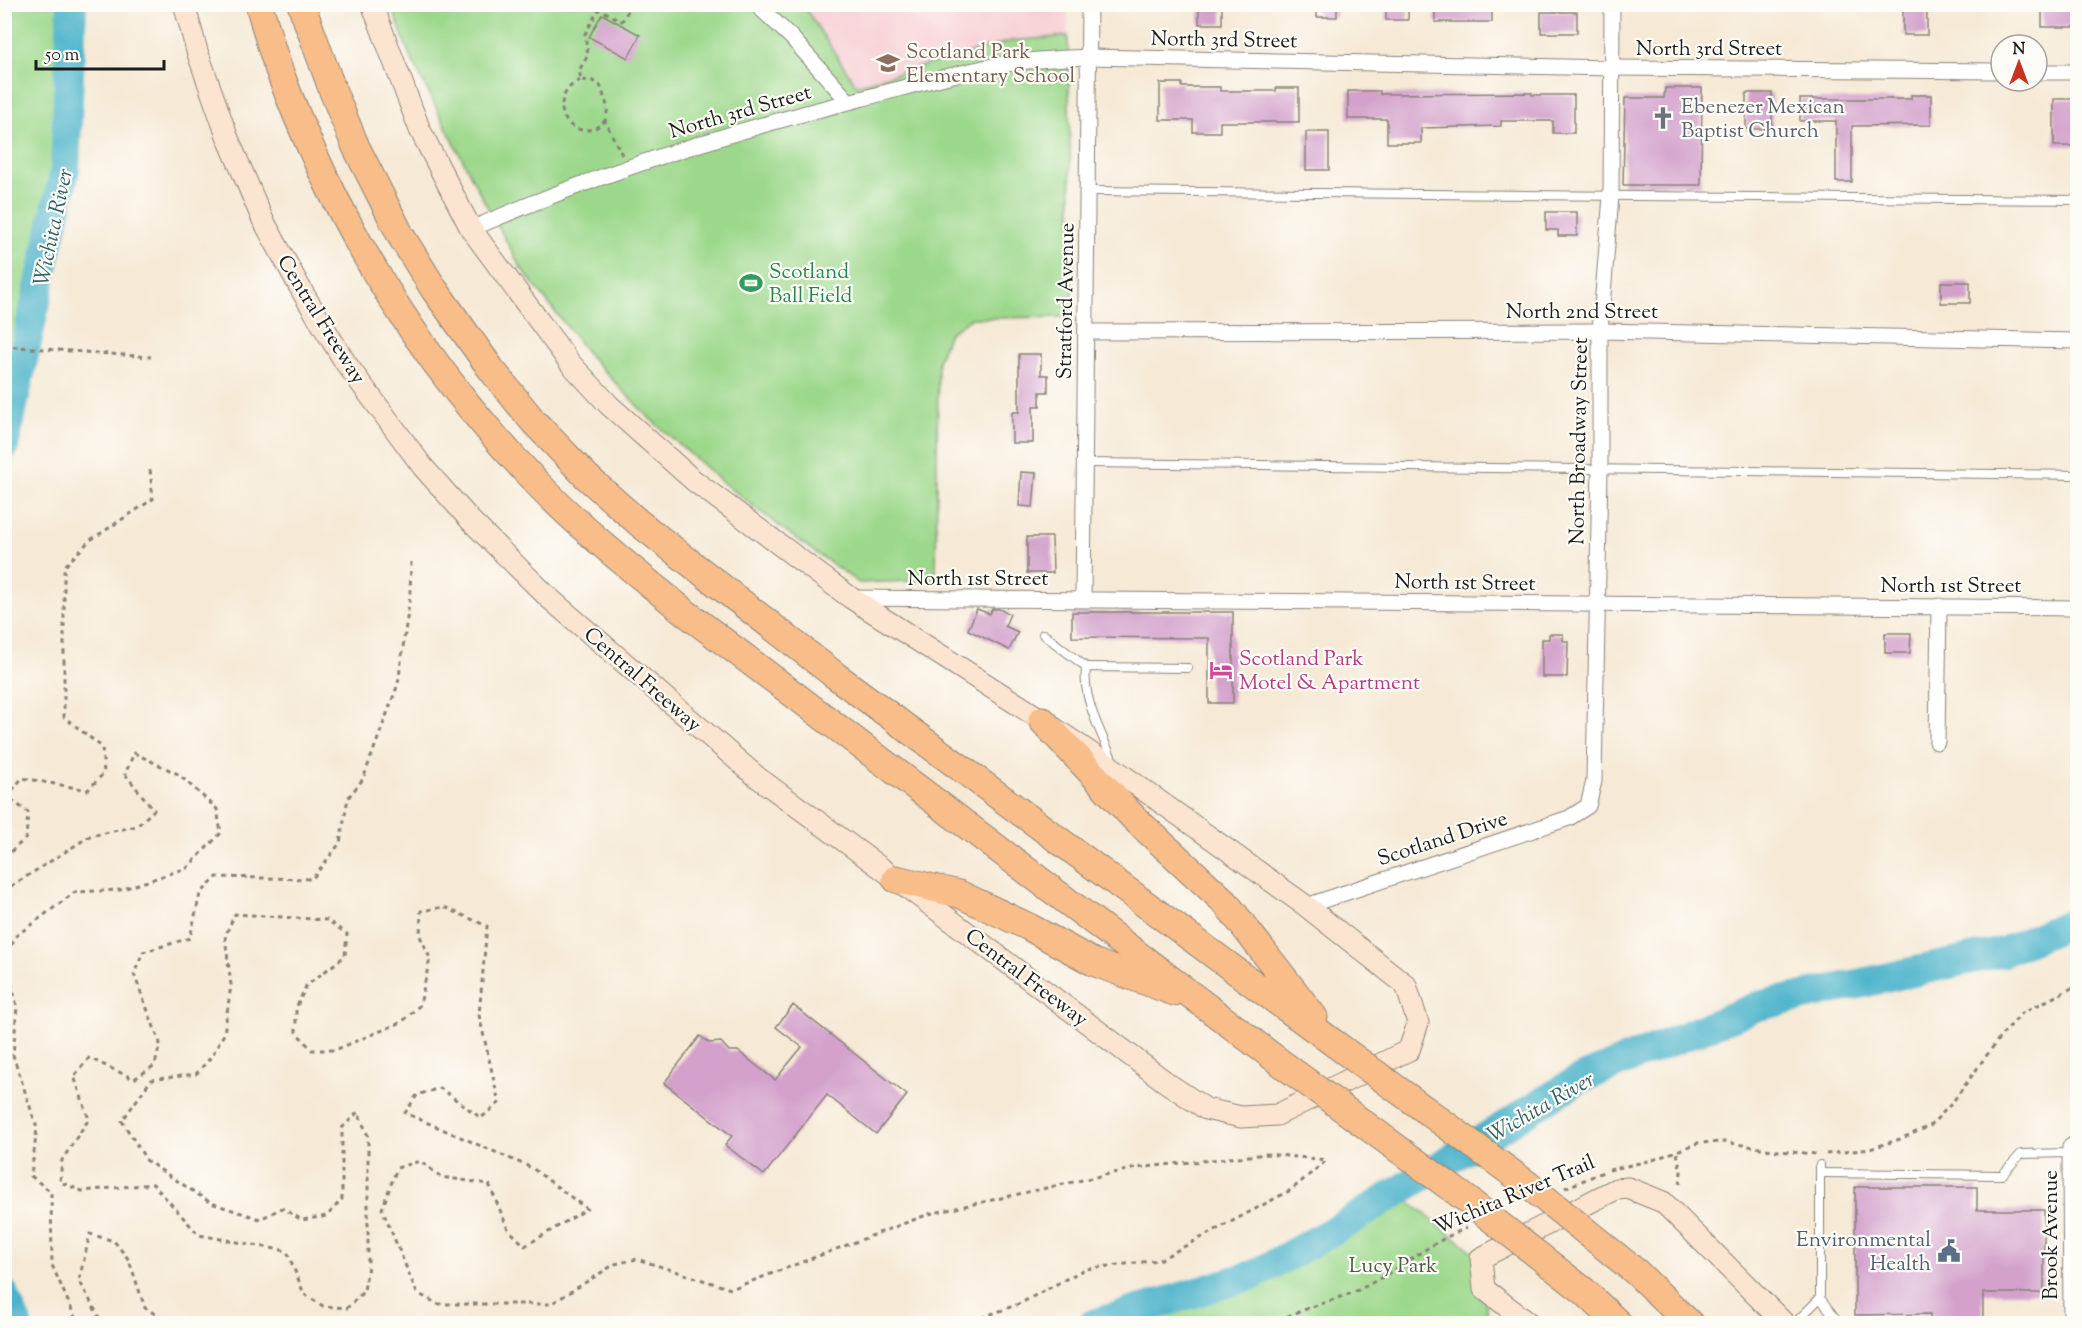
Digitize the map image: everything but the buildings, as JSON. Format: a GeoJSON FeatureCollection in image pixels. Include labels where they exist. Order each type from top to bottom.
{"type":"FeatureCollection","features":[{"type":"Feature","properties":{"kind":"highway"},"geometry":{"type":"LineString","coordinates":[[259,4],[278,69],[310,145],[368,259],[391,298],[439,369],[492,435],[537,483],[605,548],[686,613],[1200,1002],[1465,1198],[1584,1292],[1619,1323]]}},
{"type":"Feature","properties":{"kind":"highway"},"geometry":{"type":"LineString","coordinates":[[301,4],[356,147],[401,236],[434,289],[491,369],[533,421],[587,477],[639,523],[836,676],[1527,1185],[1636,1272],[1690,1323]]}},
{"type":"Feature","properties":{"kind":"highway"},"geometry":{"type":"LineString","coordinates":[[1042,720],[1135,819],[1225,902],[1335,1044]]}},
{"type":"Feature","properties":{"kind":"highway"},"geometry":{"type":"LineString","coordinates":[[896,879],[959,894],[1029,927],[1093,962],[1200,1002]]}},
{"type":"Feature","properties":{"kind":"main road","name":"Central Freeway"},"geometry":{"type":"LineString","coordinates":[[184,4],[197,51],[227,136],[262,218],[303,293],[345,362],[423,467],[471,521],[549,598],[757,777],[1167,1083],[1206,1109],[1241,1117],[1276,1115],[1409,1050],[1418,1023],[1406,985],[1306,906],[1117,771],[1042,720],[851,598],[693,480],[609,405],[570,363],[471,229],[420,130],[372,4]]}},
{"type":"Feature","properties":{"kind":"main road"},"geometry":{"type":"LineString","coordinates":[[1530,1323],[1484,1289],[1481,1258],[1616,1189],[1629,1188],[1663,1202],[1785,1323]]}},
{"type":"Feature","properties":{"kind":"street"},"geometry":{"type":"LineString","coordinates":[[756,4],[791,37],[849,102]]}},
{"type":"Feature","properties":{"kind":"street","name":"Stratford Avenue"},"geometry":{"type":"LineString","coordinates":[[1083,599],[1089,4]]}},
{"type":"Feature","properties":{"kind":"street","name":"North Broadway Street"},"geometry":{"type":"LineString","coordinates":[[1588,806],[1594,781],[1600,468],[1600,331],[1611,196],[1612,4]]}},
{"type":"Feature","properties":{"kind":"street","name":"North 3rd Street"},"geometry":{"type":"LineString","coordinates":[[471,229],[535,201],[626,168],[774,121],[990,66],[1048,59],[1088,57],[1611,68],[1989,71]]}},
{"type":"Feature","properties":{"kind":"street"},"geometry":{"type":"LineString","coordinates":[[2049,72],[2078,72]]}},
{"type":"Feature","properties":{"kind":"street","name":"North 2nd Street"},"geometry":{"type":"LineString","coordinates":[[1086,332],[1600,331],[2078,341]]}},
{"type":"Feature","properties":{"kind":"street","name":"North 1st Street"},"geometry":{"type":"LineString","coordinates":[[851,598],[2078,608]]}},
{"type":"Feature","properties":{"kind":"street"},"geometry":{"type":"LineString","coordinates":[[1937,742],[1939,606]]}},
{"type":"Feature","properties":{"kind":"street","name":"Scotland Drive"},"geometry":{"type":"LineString","coordinates":[[1306,906],[1569,818],[1588,806]]}},
{"type":"Feature","properties":{"kind":"street","name":"Brook Avenue"},"geometry":{"type":"LineString","coordinates":[[2071,1323],[2073,1147]]}},
{"type":"Feature","properties":{"kind":"lane"},"geometry":{"type":"LineString","coordinates":[[1087,191],[2078,200]]}},
{"type":"Feature","properties":{"kind":"lane"},"geometry":{"type":"LineString","coordinates":[[1084,463],[2078,474]]}},
{"type":"Feature","properties":{"kind":"lane"},"geometry":{"type":"LineString","coordinates":[[1043,634],[1086,667],[1188,668]]}},
{"type":"Feature","properties":{"kind":"lane"},"geometry":{"type":"LineString","coordinates":[[1086,667],[1084,681],[1088,699],[1117,771]]}},
{"type":"Feature","properties":{"kind":"lane"},"geometry":{"type":"LineString","coordinates":[[1840,1323],[1820,1298],[1820,1169],[2002,1175],[2021,1155],[2073,1147]]}},
{"type":"Feature","properties":{"kind":"lane"},"geometry":{"type":"LineString","coordinates":[[1794,1323],[1820,1298]]}},
{"type":"Feature","properties":{"kind":"path"},"geometry":{"type":"LineString","coordinates":[[580,80],[580,69],[588,56],[585,34],[599,9],[622,21],[632,4]]}},
{"type":"Feature","properties":{"kind":"path"},"geometry":{"type":"LineString","coordinates":[[580,80],[593,81],[600,85],[608,108],[605,121],[594,129],[569,126],[563,118],[561,109],[568,88],[580,80]]}},
{"type":"Feature","properties":{"kind":"path"},"geometry":{"type":"LineString","coordinates":[[605,121],[618,145],[626,168]]}},
{"type":"Feature","properties":{"kind":"path"},"geometry":{"type":"LineString","coordinates":[[4,346],[151,357]]}},
{"type":"Feature","properties":{"kind":"path"},"geometry":{"type":"LineString","coordinates":[[4,858],[27,838],[28,812],[7,797],[22,778],[88,790],[104,773],[102,747],[63,717],[63,567],[89,541],[153,499],[150,469]]}},
{"type":"Feature","properties":{"kind":"path"},"geometry":{"type":"LineString","coordinates":[[411,562],[410,596],[398,684],[363,779],[348,798],[340,843],[312,879],[217,877],[200,894],[190,938],[142,952],[134,974],[160,1043],[155,1065],[134,1079],[89,1058],[74,1076],[89,1119],[62,1160],[60,1182],[82,1191],[153,1184],[199,1235],[287,1251],[304,1294],[324,1306],[347,1308],[364,1292],[368,1266],[368,1136],[358,1112],[342,1128],[342,1199],[327,1216],[303,1220],[282,1208],[260,1219],[211,1203],[147,1161],[122,1120],[151,1080],[196,1074],[212,1056],[224,1034],[231,985],[225,936],[235,914],[327,920],[347,933],[345,956],[306,986],[296,1008],[296,1032],[312,1050],[335,1050],[402,1022],[420,1005],[430,958],[420,936],[421,911],[444,907],[487,926],[479,1015],[499,1103],[481,1118],[440,1088],[417,1095],[405,1113],[532,1168],[587,1209],[525,1246],[508,1229],[489,1184],[441,1177],[420,1161],[397,1168],[381,1209],[417,1293],[438,1304],[551,1304],[615,1264],[637,1259],[731,1289],[929,1214],[1136,1168],[1267,1154],[1327,1160],[1291,1190],[1159,1260],[1084,1269],[1021,1303],[965,1323]]}},
{"type":"Feature","properties":{"kind":"path"},"geometry":{"type":"LineString","coordinates":[[4,882],[10,887],[90,836],[137,826],[154,810],[125,774],[134,753],[178,774],[217,809],[221,833],[187,868],[120,890],[75,892],[16,936],[6,958],[17,1006],[13,1055],[37,1128],[31,1176],[51,1192],[52,1265],[78,1323]]}},
{"type":"Feature","properties":{"kind":"path","name":"Wichita River Trail"},"geometry":{"type":"LineString","coordinates":[[1560,1190],[1615,1168],[1653,1160],[1698,1143],[1724,1142],[1778,1150],[1831,1154],[1870,1149],[1900,1139],[1930,1126],[1952,1103],[2000,1037],[2022,1013],[2078,985]]}},
{"type":"Feature","properties":{"kind":"path"},"geometry":{"type":"LineString","coordinates":[[1677,1152],[1681,1172],[1680,1186]]}},
{"type":"Feature","properties":{"kind":"path","name":"Wichita River Trail"},"geometry":{"type":"LineString","coordinates":[[1272,1323],[1292,1313],[1354,1292],[1394,1270],[1439,1240],[1473,1225]]}},
{"type":"Feature","properties":{"kind":"path"},"geometry":{"type":"LineString","coordinates":[[106,1323],[100,1319],[79,1280],[90,1234],[114,1240],[129,1260],[145,1308],[172,1323]]}},
{"type":"Feature","properties":{"kind":"shaded area","name":"Scotland Park Elementary School"},"geometry":{"type":"Polygon","coordinates":[[[803,5],[1068,5],[1068,36],[1011,41],[856,85],[803,5]]]}},
{"type":"Feature","properties":{"kind":"green space"},"geometry":{"type":"Polygon","coordinates":[[[5,4],[72,5],[65,169],[5,446],[5,4]]]}},
{"type":"Feature","properties":{"kind":"green space"},"geometry":{"type":"Polygon","coordinates":[[[391,5],[803,5],[856,85],[1011,41],[1068,36],[1073,317],[972,318],[949,333],[938,361],[936,580],[859,583],[792,536],[722,482],[648,417],[588,354],[521,268],[476,186],[410,56],[391,5]]]}},
{"type":"Feature","properties":{"kind":"green space","name":"Lucy Park"},"geometry":{"type":"Polygon","coordinates":[[[1397,1192],[1481,1258],[1488,1323],[1093,1324],[1256,1274],[1397,1192]]]}},
{"type":"Feature","properties":{"kind":"waterway","name":"Wichita River"},"geometry":{"type":"LineString","coordinates":[[4,446],[65,169],[72,4]]}},
{"type":"Feature","properties":{"kind":"waterway","name":"Wichita River"},"geometry":{"type":"LineString","coordinates":[[1093,1324],[1256,1274],[1352,1220],[1578,1080],[1758,1006],[2003,952],[2078,920]]}},
{"type":"Feature","properties":{"kind":"waterway","name":"Wichita River"},"geometry":{"type":"LineString","coordinates":[[4,1294],[17,1324]]}},
{"type":"Feature","properties":{"kind":"place","name":"Scotland Park Elementary School"},"geometry":{"type":"Point","coordinates":[888,63]}},
{"type":"Feature","properties":{"kind":"place","name":"Ebenezer Mexican Baptist Church"},"geometry":{"type":"Point","coordinates":[1663,118]}},
{"type":"Feature","properties":{"kind":"place","name":"Scotland Ball Field"},"geometry":{"type":"Point","coordinates":[751,283]}},
{"type":"Feature","properties":{"kind":"place","name":"Scotland Park Motel & Apartment"},"geometry":{"type":"Point","coordinates":[1221,670]}},
{"type":"Feature","properties":{"kind":"place","name":"Environmental Health"},"geometry":{"type":"Point","coordinates":[1949,1251]}}]}
